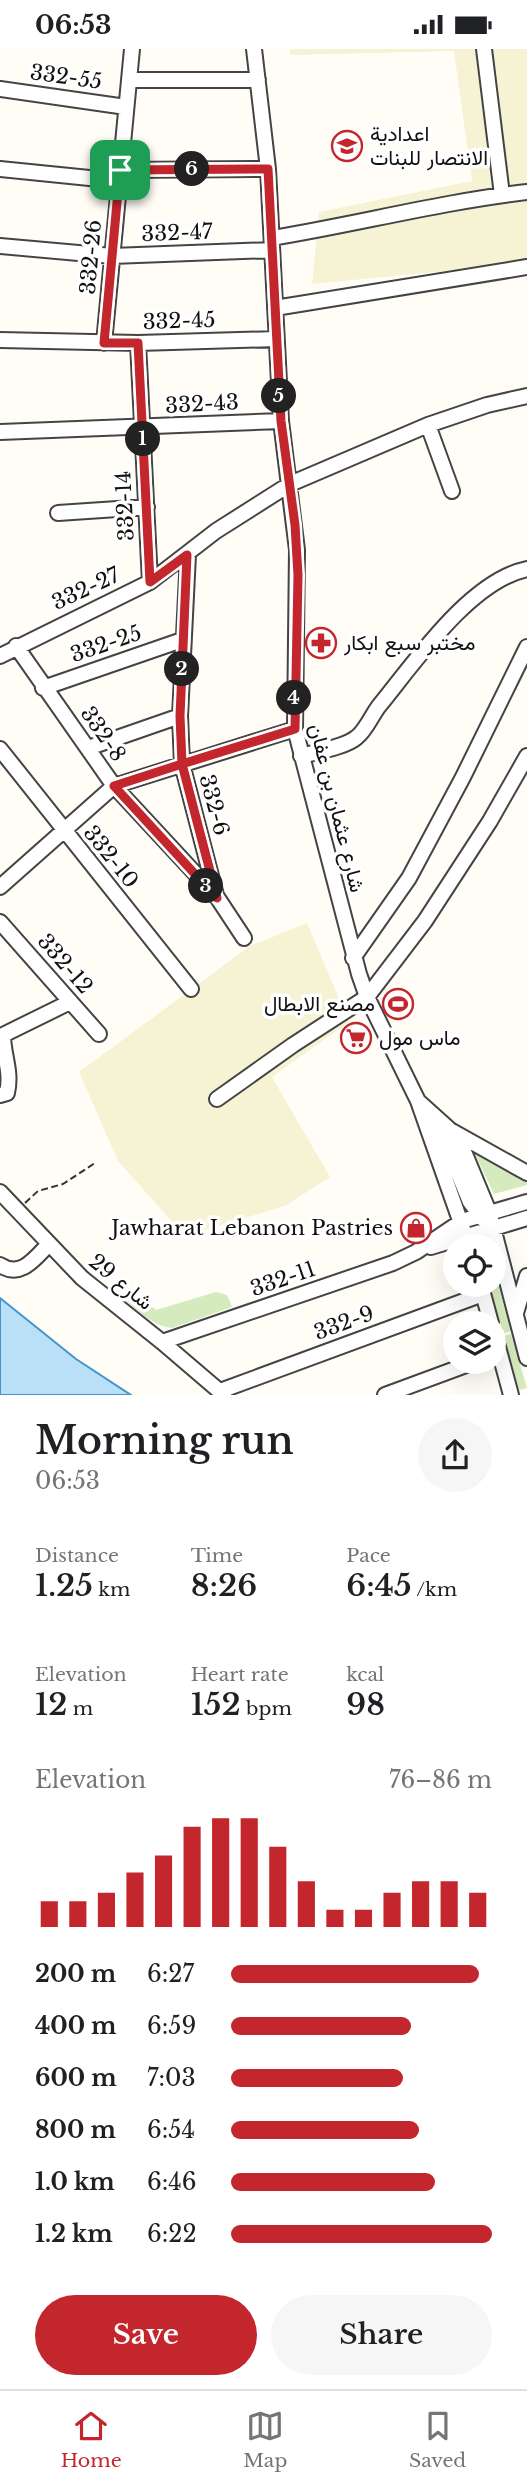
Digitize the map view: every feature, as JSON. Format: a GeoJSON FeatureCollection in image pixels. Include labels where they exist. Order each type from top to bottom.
{"type":"FeatureCollection","features":[{"type":"Feature","properties":{"kind":"street","name":"332-26"},"geometry":{"type":"LineString","coordinates":[[104,343],[132,49]]}},
{"type":"Feature","properties":{"kind":"street"},"geometry":{"type":"LineString","coordinates":[[254,49],[261,49]]}},
{"type":"Feature","properties":{"kind":"street","name":"شارع عثمان بن عفان"},"geometry":{"type":"LineString","coordinates":[[254,49],[268,169],[281,421],[298,575],[295,729],[353,958],[367,997],[418,1101],[466,1234]]}},
{"type":"Feature","properties":{"kind":"street"},"geometry":{"type":"LineString","coordinates":[[484,49],[502,195]]}},
{"type":"Feature","properties":{"kind":"street"},"geometry":{"type":"LineString","coordinates":[[129,80],[258,80]]}},
{"type":"Feature","properties":{"kind":"street","name":"332-55"},"geometry":{"type":"LineString","coordinates":[[0,89],[126,107]]}},
{"type":"Feature","properties":{"kind":"street"},"geometry":{"type":"LineString","coordinates":[[0,169],[120,175],[268,169]]}},
{"type":"Feature","properties":{"kind":"street","name":"332-47"},"geometry":{"type":"LineString","coordinates":[[0,246],[112,256],[272,244],[527,192]]}},
{"type":"Feature","properties":{"kind":"street"},"geometry":{"type":"LineString","coordinates":[[275,308],[527,267]]}},
{"type":"Feature","properties":{"kind":"street","name":"332-45"},"geometry":{"type":"LineString","coordinates":[[0,340],[138,343],[276,339]]}},
{"type":"Feature","properties":{"kind":"street","name":"332-14"},"geometry":{"type":"LineString","coordinates":[[138,343],[150,582]]}},
{"type":"Feature","properties":{"kind":"street","name":"332-27"},"geometry":{"type":"LineString","coordinates":[[0,656],[150,582],[216,531],[289,484],[428,425],[487,405],[527,396]]}},
{"type":"Feature","properties":{"kind":"street","name":"332-43"},"geometry":{"type":"LineString","coordinates":[[0,432],[281,421]]}},
{"type":"Feature","properties":{"kind":"street"},"geometry":{"type":"LineString","coordinates":[[428,425],[452,491]]}},
{"type":"Feature","properties":{"kind":"street"},"geometry":{"type":"LineString","coordinates":[[58,513],[146,507]]}},
{"type":"Feature","properties":{"kind":"street","name":"332-6"},"geometry":{"type":"LineString","coordinates":[[187,555],[180,716],[182,764],[217,898]]}},
{"type":"Feature","properties":{"kind":"street"},"geometry":{"type":"LineString","coordinates":[[301,756],[357,738],[442,629],[491,584],[527,569]]}},
{"type":"Feature","properties":{"kind":"street","name":"332-25"},"geometry":{"type":"LineString","coordinates":[[43,688],[182,640]]}},
{"type":"Feature","properties":{"kind":"street","name":"332-8"},"geometry":{"type":"LineString","coordinates":[[16,646],[114,786],[217,898],[244,938]]}},
{"type":"Feature","properties":{"kind":"street"},"geometry":{"type":"LineString","coordinates":[[353,958],[409,878],[526,651]]}},
{"type":"Feature","properties":{"kind":"street"},"geometry":{"type":"LineString","coordinates":[[88,748],[180,716]]}},
{"type":"Feature","properties":{"kind":"street"},"geometry":{"type":"LineString","coordinates":[[0,887],[114,786],[295,729]]}},
{"type":"Feature","properties":{"kind":"street","name":"332-10"},"geometry":{"type":"LineString","coordinates":[[0,749],[191,989]]}},
{"type":"Feature","properties":{"kind":"street"},"geometry":{"type":"LineString","coordinates":[[217,1099],[367,997],[425,921],[491,821],[527,756]]}},
{"type":"Feature","properties":{"kind":"street","name":"332-12"},"geometry":{"type":"LineString","coordinates":[[0,922],[99,1034]]}},
{"type":"Feature","properties":{"kind":"street"},"geometry":{"type":"LineString","coordinates":[[0,1095],[7,1093],[9,1085],[9,1062],[3,1035],[70,1002]]}},
{"type":"Feature","properties":{"kind":"street"},"geometry":{"type":"LineString","coordinates":[[418,1101],[452,1158],[470,1202],[484,1214]]}},
{"type":"Feature","properties":{"kind":"street","name":"شارع عثمان بن عفان"},"geometry":{"type":"LineString","coordinates":[[418,1101],[449,1129],[465,1153],[484,1214],[493,1228],[527,1358]]}},
{"type":"Feature","properties":{"kind":"street"},"geometry":{"type":"LineString","coordinates":[[449,1129],[527,1173]]}},
{"type":"Feature","properties":{"kind":"street","name":"شارع 29"},"geometry":{"type":"LineString","coordinates":[[0,1192],[82,1278],[222,1393]]}},
{"type":"Feature","properties":{"kind":"street","name":"332-11"},"geometry":{"type":"LineString","coordinates":[[162,1342],[371,1271],[415,1252],[462,1221],[527,1202]]}},
{"type":"Feature","properties":{"kind":"street","name":"332-11"},"geometry":{"type":"LineString","coordinates":[[481,1234],[527,1218]]}},
{"type":"Feature","properties":{"kind":"street"},"geometry":{"type":"LineString","coordinates":[[0,1265],[12,1271],[20,1270],[49,1244]]}},
{"type":"Feature","properties":{"kind":"street","name":"332-11"},"geometry":{"type":"LineString","coordinates":[[415,1252],[443,1246]]}},
{"type":"Feature","properties":{"kind":"street"},"geometry":{"type":"LineString","coordinates":[[516,1314],[527,1276]]}},
{"type":"Feature","properties":{"kind":"street","name":"332-9"},"geometry":{"type":"LineString","coordinates":[[222,1393],[462,1297]]}},
{"type":"Feature","properties":{"kind":"street"},"geometry":{"type":"LineString","coordinates":[[385,1395],[443,1374]]}},
{"type":"Feature","properties":{"kind":"street"},"geometry":{"type":"LineString","coordinates":[[504,1374],[511,1395]]}},
{"type":"Feature","properties":{"kind":"path"},"geometry":{"type":"LineString","coordinates":[[17,1210],[38,1191],[63,1184],[96,1163]]}},
{"type":"Feature","properties":{"kind":"shaded area"},"geometry":{"type":"Polygon","coordinates":[[[290,49],[527,49],[527,263],[312,284],[319,212],[472,181],[454,51],[290,55],[290,49]]]}},
{"type":"Feature","properties":{"kind":"shaded area"},"geometry":{"type":"Polygon","coordinates":[[[307,923],[349,1022],[272,1077],[330,1177],[285,1206],[185,1236],[118,1161],[79,1072],[250,946],[307,923]]]}},
{"type":"Feature","properties":{"kind":"green space"},"geometry":{"type":"Polygon","coordinates":[[[472,1148],[527,1182],[527,1185],[494,1194],[472,1148]]]}},
{"type":"Feature","properties":{"kind":"green space"},"geometry":{"type":"Polygon","coordinates":[[[131,1289],[156,1310],[216,1292],[227,1295],[232,1307],[172,1328],[165,1327],[139,1312],[122,1297],[131,1289]]]}},
{"type":"Feature","properties":{"kind":"green space"},"geometry":{"type":"Polygon","coordinates":[[[492,1297],[501,1297],[505,1311],[496,1311],[492,1297]]]}},
{"type":"Feature","properties":{"kind":"green space"},"geometry":{"type":"Polygon","coordinates":[[[506,1313],[511,1331],[506,1332],[506,1313]]]}},
{"type":"Feature","properties":{"kind":"green space"},"geometry":{"type":"Polygon","coordinates":[[[511,1334],[527,1388],[519,1390],[506,1335],[511,1334]]]}},
{"type":"Feature","properties":{"kind":"water"},"geometry":{"type":"Polygon","coordinates":[[[0,1298],[76,1359],[131,1395],[0,1395],[0,1298]]]}},
{"type":"Feature","properties":{"kind":"place","name":"اعدادية الانتصار للبنات"},"geometry":{"type":"Point","coordinates":[347,146]}},
{"type":"Feature","properties":{"kind":"place","name":"مختبر سبع ابكار"},"geometry":{"type":"Point","coordinates":[321,643]}},
{"type":"Feature","properties":{"kind":"place","name":"مصنع الابطال"},"geometry":{"type":"Point","coordinates":[398,1004]}},
{"type":"Feature","properties":{"kind":"place","name":"ماس مول"},"geometry":{"type":"Point","coordinates":[356,1038]}},
{"type":"Feature","properties":{"kind":"place","name":"Jawharat Lebanon Pastries"},"geometry":{"type":"Point","coordinates":[416,1228]}},
{"type":"Feature","properties":{"kind":"route"},"geometry":{"type":"LineString","coordinates":[[120,170],[104,343],[138,343],[150,582],[187,555],[180,716],[182,764],[114,786],[217,898],[182,764],[295,729],[298,575],[295,525],[281,421],[268,169],[120,170]]}}]}
